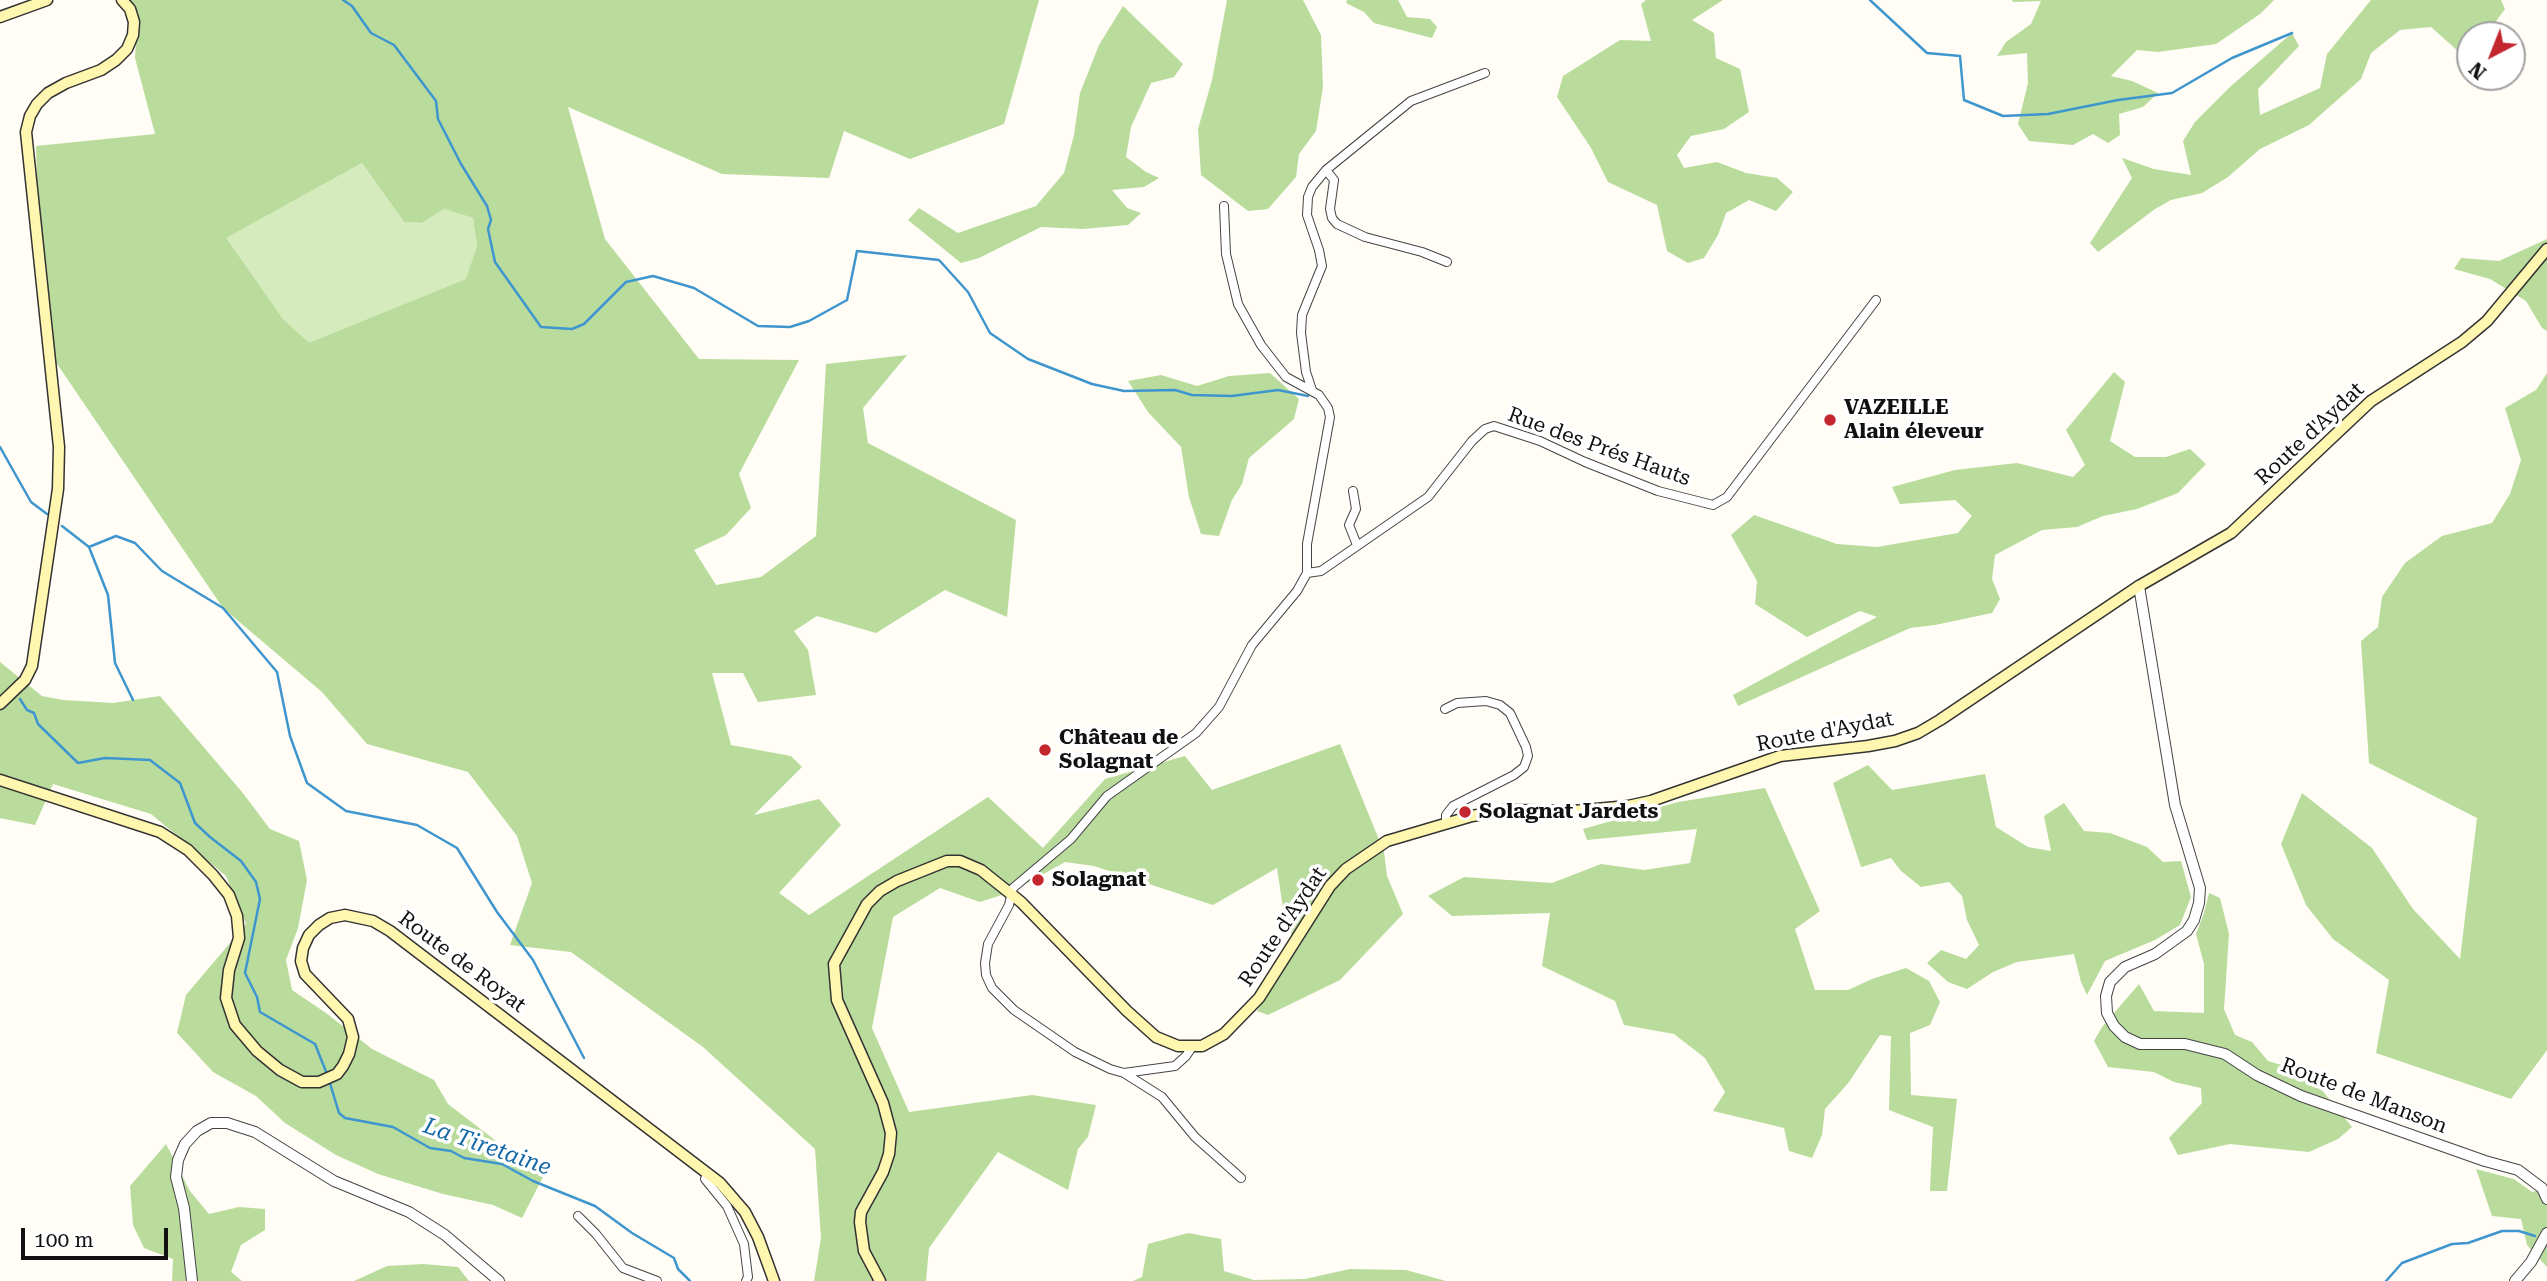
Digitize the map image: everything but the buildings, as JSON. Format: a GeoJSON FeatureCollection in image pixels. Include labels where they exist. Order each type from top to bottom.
{"type":"FeatureCollection","features":[{"type":"Feature","properties":{"kind":"main road"},"geometry":{"type":"LineString","coordinates":[[0,17],[47,0]]}},
{"type":"Feature","properties":{"kind":"main road"},"geometry":{"type":"LineString","coordinates":[[0,705],[25,680],[32,666],[58,489],[59,447],[26,132],[30,116],[48,93],[101,70],[127,49],[133,35],[134,22],[130,9],[122,0]]}},
{"type":"Feature","properties":{"kind":"main road","name":"Route d'Aydat"},"geometry":{"type":"LineString","coordinates":[[1192,1047],[1202,1046],[1224,1034],[1259,998],[1317,904],[1346,869],[1387,841],[1446,823],[1505,810],[1574,811],[1628,806],[1661,798],[1780,756],[1868,746],[1918,733],[2139,586],[2231,533],[2371,401],[2462,342],[2487,321],[2547,249]]}},
{"type":"Feature","properties":{"kind":"main road","name":"Route de Royat"},"geometry":{"type":"LineString","coordinates":[[0,780],[160,832],[188,850],[213,874],[229,895],[237,916],[239,938],[229,970],[226,998],[235,1025],[257,1051],[280,1070],[302,1082],[319,1082],[337,1074],[349,1055],[353,1037],[348,1019],[305,974],[301,961],[303,948],[309,935],[330,918],[345,915],[373,920],[390,930],[708,1173],[733,1196],[745,1212],[758,1237],[774,1281]]}},
{"type":"Feature","properties":{"kind":"main road"},"geometry":{"type":"LineString","coordinates":[[880,1281],[864,1251],[860,1222],[861,1212],[883,1172],[889,1154],[891,1133],[883,1103],[837,1000],[834,964],[867,904],[880,891],[897,881],[947,861],[960,862],[981,870],[1011,892],[1149,1031],[1170,1044],[1192,1047]]}},
{"type":"Feature","properties":{"kind":"street"},"geometry":{"type":"LineString","coordinates":[[1312,390],[1304,360],[1303,315],[1322,266],[1307,215],[1308,197],[1312,187],[1326,170],[1411,101],[1485,74]]}},
{"type":"Feature","properties":{"kind":"street"},"geometry":{"type":"LineString","coordinates":[[1326,170],[1334,180],[1330,209],[1332,218],[1338,224],[1365,237],[1422,252],[1447,262]]}},
{"type":"Feature","properties":{"kind":"street"},"geometry":{"type":"LineString","coordinates":[[1224,206],[1226,254],[1238,304],[1261,345],[1286,377],[1312,390],[1328,408],[1331,418],[1307,544],[1307,573],[1297,591],[1252,645],[1219,707],[1196,733],[1107,796],[1071,839],[1013,888],[1009,905],[988,944],[986,975],[992,988],[1014,1010],[1075,1052],[1124,1073],[1162,1097],[1195,1137],[1241,1178]]}},
{"type":"Feature","properties":{"kind":"street","name":"Rue des Prés Hauts"},"geometry":{"type":"LineString","coordinates":[[1307,573],[1321,571],[1429,497],[1472,441],[1485,429],[1494,426],[1539,441],[1658,491],[1713,505],[1727,497],[1877,300]]}},
{"type":"Feature","properties":{"kind":"street"},"geometry":{"type":"LineString","coordinates":[[1353,491],[1356,509],[1349,525],[1357,545]]}},
{"type":"Feature","properties":{"kind":"street","name":"Route de Manson"},"geometry":{"type":"LineString","coordinates":[[2139,586],[2175,804],[2200,888],[2194,920],[2187,931],[2155,954],[2126,967],[2110,982],[2106,996],[2107,1013],[2115,1026],[2126,1037],[2140,1044],[2185,1044],[2225,1054],[2257,1075],[2301,1096],[2485,1161],[2518,1170],[2542,1188],[2547,1199]]}},
{"type":"Feature","properties":{"kind":"street"},"geometry":{"type":"LineString","coordinates":[[1445,709],[1457,703],[1486,701],[1500,705],[1510,713],[1528,757],[1524,768],[1514,775],[1453,806],[1446,815],[1446,823]]}},
{"type":"Feature","properties":{"kind":"street"},"geometry":{"type":"LineString","coordinates":[[1124,1073],[1175,1066],[1192,1047]]}},
{"type":"Feature","properties":{"kind":"street"},"geometry":{"type":"LineString","coordinates":[[192,1281],[184,1208],[176,1177],[178,1160],[185,1144],[197,1131],[211,1123],[227,1123],[255,1132],[334,1181],[409,1212],[445,1235],[499,1281]]}},
{"type":"Feature","properties":{"kind":"street"},"geometry":{"type":"LineString","coordinates":[[708,1173],[705,1179],[727,1206],[744,1244],[748,1277],[746,1281]]}},
{"type":"Feature","properties":{"kind":"street"},"geometry":{"type":"LineString","coordinates":[[578,1216],[623,1268],[657,1281]]}},
{"type":"Feature","properties":{"kind":"street"},"geometry":{"type":"LineString","coordinates":[[2515,1281],[2531,1262],[2547,1233]]}},
{"type":"Feature","properties":{"kind":"green space"},"geometry":{"type":"Polygon","coordinates":[[[126,0],[1039,0],[1004,124],[910,159],[844,131],[829,178],[722,174],[568,107],[605,239],[699,359],[799,360],[739,474],[751,508],[726,535],[694,550],[716,585],[761,577],[816,536],[826,364],[907,355],[863,408],[868,443],[1016,520],[1007,617],[945,590],[876,633],[817,616],[794,631],[808,650],[816,695],[758,702],[743,673],[712,673],[731,745],[791,756],[802,767],[754,815],[819,799],[841,825],[779,893],[809,915],[988,797],[1043,848],[1105,779],[1185,756],[1212,790],[1340,744],[1384,852],[1387,876],[1403,914],[1340,980],[1268,1015],[1257,1011],[1300,944],[1286,928],[1277,868],[1213,905],[1094,866],[1065,862],[1011,892],[980,902],[940,888],[893,917],[872,1028],[909,1112],[1032,1095],[1096,1105],[1088,1137],[1078,1149],[1068,1190],[998,1152],[929,1248],[926,1281],[814,1281],[821,1238],[815,1149],[703,1047],[571,952],[510,945],[532,883],[517,836],[468,772],[367,744],[322,692],[223,608],[55,361],[38,224],[36,146],[155,134],[135,58],[137,17],[126,0]],[[362,163],[226,238],[283,319],[309,343],[466,279],[477,246],[473,218],[444,209],[422,223],[404,222],[362,163]]]}},
{"type":"Feature","properties":{"kind":"green space"},"geometry":{"type":"Polygon","coordinates":[[[1227,0],[1303,0],[1321,35],[1323,87],[1316,131],[1299,154],[1296,177],[1268,209],[1248,211],[1201,175],[1198,129],[1212,80],[1227,0]]]}},
{"type":"Feature","properties":{"kind":"green space"},"geometry":{"type":"Polygon","coordinates":[[[1347,0],[1398,0],[1407,17],[1430,19],[1437,27],[1432,38],[1374,23],[1364,12],[1346,3],[1347,0]]]}},
{"type":"Feature","properties":{"kind":"green space"},"geometry":{"type":"Polygon","coordinates":[[[1646,0],[1723,0],[1692,20],[1714,33],[1716,58],[1740,69],[1749,112],[1724,129],[1691,136],[1677,155],[1684,168],[1717,162],[1746,173],[1777,178],[1793,192],[1776,211],[1749,200],[1726,213],[1718,235],[1704,258],[1688,263],[1667,251],[1657,205],[1608,182],[1591,148],[1557,97],[1563,76],[1620,40],[1651,41],[1641,4],[1646,0]]]}},
{"type":"Feature","properties":{"kind":"green space"},"geometry":{"type":"Polygon","coordinates":[[[2012,0],[2274,0],[2260,14],[2216,44],[2158,52],[2137,50],[2111,76],[2132,81],[2158,93],[2143,107],[2119,114],[2120,135],[2108,143],[2093,134],[2073,145],[2029,141],[2018,124],[2028,83],[2027,53],[1997,56],[2006,42],[2031,24],[2041,1],[2012,0]]]}},
{"type":"Feature","properties":{"kind":"green space"},"geometry":{"type":"Polygon","coordinates":[[[2371,0],[2501,0],[2505,9],[2496,21],[2456,21],[2456,49],[2431,27],[2400,30],[2371,53],[2361,79],[2309,125],[2260,149],[2228,177],[2202,193],[2171,200],[2155,209],[2098,252],[2090,243],[2132,178],[2122,158],[2154,169],[2191,175],[2183,141],[2195,122],[2231,86],[2292,33],[2299,46],[2258,89],[2260,115],[2320,88],[2327,54],[2371,0]]]}},
{"type":"Feature","properties":{"kind":"green space"},"geometry":{"type":"Polygon","coordinates":[[[1123,6],[1183,64],[1174,77],[1151,83],[1131,127],[1126,157],[1159,178],[1144,187],[1112,190],[1127,208],[1141,213],[1128,225],[1083,229],[1041,227],[979,258],[961,263],[908,220],[919,208],[958,233],[1036,206],[1064,173],[1074,135],[1080,93],[1099,45],[1123,6]]]}},
{"type":"Feature","properties":{"kind":"green space"},"geometry":{"type":"Polygon","coordinates":[[[362,163],[404,222],[422,223],[444,209],[473,218],[477,246],[467,279],[309,344],[283,319],[225,238],[362,163]]]}},
{"type":"Feature","properties":{"kind":"green space"},"geometry":{"type":"Polygon","coordinates":[[[2547,239],[2547,331],[2542,328],[2526,301],[2490,279],[2454,269],[2461,258],[2499,261],[2547,239]]]}},
{"type":"Feature","properties":{"kind":"green space"},"geometry":{"type":"Polygon","coordinates":[[[2114,372],[2125,382],[2110,441],[2135,457],[2166,457],[2190,449],[2206,464],[2178,493],[2137,509],[2103,516],[2077,527],[2042,530],[1995,555],[1992,579],[2000,599],[1992,613],[1910,628],[1738,706],[1733,695],[1877,617],[1860,611],[1807,637],[1755,604],[1757,581],[1731,535],[1754,515],[1837,544],[1877,547],[1958,533],[1972,516],[1955,500],[1900,504],[1892,487],[1955,470],[2017,463],[2073,477],[2085,465],[2066,430],[2114,372]]]}},
{"type":"Feature","properties":{"kind":"green space"},"geometry":{"type":"Polygon","coordinates":[[[1270,373],[1299,399],[1294,419],[1249,458],[1242,484],[1232,500],[1219,536],[1201,534],[1189,497],[1181,447],[1148,412],[1128,381],[1161,375],[1197,386],[1229,376],[1270,373]]]}},
{"type":"Feature","properties":{"kind":"green space"},"geometry":{"type":"Polygon","coordinates":[[[2547,373],[2547,1050],[2511,1099],[2376,1053],[2389,980],[2333,939],[2306,905],[2281,844],[2302,793],[2372,848],[2413,909],[2460,959],[2477,818],[2369,763],[2361,641],[2378,627],[2382,597],[2405,563],[2442,536],[2492,523],[2510,494],[2521,460],[2505,408],[2536,390],[2547,373]]]}},
{"type":"Feature","properties":{"kind":"green space"},"geometry":{"type":"Polygon","coordinates":[[[0,662],[42,696],[113,703],[160,696],[270,829],[299,841],[307,880],[298,928],[286,960],[292,990],[372,1049],[434,1080],[448,1104],[543,1177],[522,1218],[493,1205],[443,1194],[378,1174],[336,1155],[285,1123],[256,1096],[213,1072],[177,1033],[186,995],[246,924],[226,876],[151,814],[53,784],[35,825],[0,818],[0,662]]]}},
{"type":"Feature","properties":{"kind":"green space"},"geometry":{"type":"Polygon","coordinates":[[[1868,765],[1892,790],[1985,774],[1996,827],[2028,847],[2051,851],[2044,816],[2064,803],[2084,831],[2110,833],[2147,847],[2163,862],[2181,861],[2191,897],[2180,925],[2155,940],[2105,961],[2087,995],[2074,954],[2017,962],[1993,972],[1967,989],[1948,982],[1927,963],[1941,950],[1966,959],[1979,945],[1967,920],[1962,896],[1949,882],[1921,887],[1901,871],[1891,858],[1861,867],[1833,783],[1868,765]]]}},
{"type":"Feature","properties":{"kind":"green space"},"geometry":{"type":"Polygon","coordinates":[[[1765,788],[1820,911],[1795,929],[1815,990],[1848,990],[1906,968],[1929,981],[1940,1002],[1930,1025],[1910,1033],[1911,1095],[1957,1099],[1947,1191],[1930,1191],[1933,1127],[1889,1110],[1891,1036],[1880,1035],[1849,1082],[1825,1109],[1822,1135],[1812,1158],[1789,1151],[1784,1128],[1713,1111],[1725,1092],[1705,1058],[1674,1034],[1624,1025],[1615,1001],[1542,966],[1550,913],[1452,916],[1428,896],[1464,877],[1552,883],[1601,864],[1644,870],[1690,863],[1697,829],[1587,840],[1583,829],[1678,802],[1765,788]]]}},
{"type":"Feature","properties":{"kind":"green space"},"geometry":{"type":"Polygon","coordinates":[[[2209,893],[2220,898],[2229,934],[2224,1009],[2235,1035],[2252,1042],[2268,1061],[2308,1073],[2352,1127],[2338,1139],[2309,1152],[2230,1144],[2178,1155],[2169,1138],[2202,1103],[2201,1088],[2174,1082],[2154,1072],[2108,1067],[2094,1041],[2102,1027],[2139,984],[2154,1011],[2204,1013],[2204,964],[2196,934],[2209,893]]]}},
{"type":"Feature","properties":{"kind":"green space"},"geometry":{"type":"Polygon","coordinates":[[[166,1144],[190,1191],[209,1214],[239,1207],[265,1209],[265,1230],[241,1245],[231,1272],[242,1281],[172,1281],[173,1259],[144,1248],[133,1225],[130,1186],[166,1144]]]}},
{"type":"Feature","properties":{"kind":"green space"},"geometry":{"type":"Polygon","coordinates":[[[2476,1169],[2514,1179],[2532,1192],[2547,1188],[2547,1267],[2527,1245],[2521,1219],[2492,1216],[2476,1169]]]}},
{"type":"Feature","properties":{"kind":"green space"},"geometry":{"type":"Polygon","coordinates":[[[1188,1233],[1221,1239],[1224,1271],[1254,1280],[1305,1279],[1350,1269],[1406,1270],[1446,1281],[1133,1281],[1142,1277],[1148,1244],[1188,1233]]]}},
{"type":"Feature","properties":{"kind":"green space"},"geometry":{"type":"Polygon","coordinates":[[[423,1264],[458,1267],[469,1281],[354,1281],[387,1266],[423,1264]]]}},
{"type":"Feature","properties":{"kind":"waterway"},"geometry":{"type":"LineString","coordinates":[[343,0],[352,6],[371,33],[394,45],[436,101],[438,119],[487,206],[491,220],[488,229],[495,262],[541,327],[572,329],[584,324],[626,282],[653,276],[694,288],[758,326],[790,327],[809,321],[847,300],[857,251],[939,260],[968,292],[990,333],[1028,359],[1092,384],[1124,391],[1175,390],[1192,395],[1232,396],[1278,390],[1308,396]]}},
{"type":"Feature","properties":{"kind":"waterway"},"geometry":{"type":"LineString","coordinates":[[1870,0],[1927,53],[1960,56],[1964,100],[2003,116],[2048,114],[2118,100],[2172,93],[2232,58],[2292,33]]}},
{"type":"Feature","properties":{"kind":"waterway"},"geometry":{"type":"LineString","coordinates":[[0,447],[31,502],[47,514]]}},
{"type":"Feature","properties":{"kind":"waterway"},"geometry":{"type":"LineString","coordinates":[[62,526],[89,547],[116,536],[135,543],[162,571],[223,608],[277,672],[290,736],[307,783],[346,811],[417,825],[457,848],[497,912],[533,960],[584,1058]]}},
{"type":"Feature","properties":{"kind":"waterway"},"geometry":{"type":"LineString","coordinates":[[89,547],[108,595],[115,663],[133,700]]}},
{"type":"Feature","properties":{"kind":"waterway","name":"La Tiretaine"},"geometry":{"type":"LineString","coordinates":[[20,699],[27,710],[34,713],[38,724],[78,763],[105,758],[150,760],[180,783],[195,823],[241,861],[256,882],[260,899],[245,973],[257,997],[260,1012],[315,1044],[327,1074]]}},
{"type":"Feature","properties":{"kind":"waterway","name":"La Tiretaine"},"geometry":{"type":"LineString","coordinates":[[329,1080],[339,1113],[345,1118],[393,1127],[430,1148],[451,1151],[464,1158],[502,1164],[533,1181],[595,1206],[632,1233],[674,1258],[678,1269],[690,1281]]}},
{"type":"Feature","properties":{"kind":"waterway"},"geometry":{"type":"LineString","coordinates":[[2386,1281],[2402,1263],[2452,1244],[2468,1243],[2502,1231],[2519,1231],[2535,1236]]}},
{"type":"Feature","properties":{"kind":"place","name":"VAZEILLE Alain éleveur"},"geometry":{"type":"Point","coordinates":[1830,420]}},
{"type":"Feature","properties":{"kind":"place","name":"Château de Solagnat"},"geometry":{"type":"Point","coordinates":[1045,750]}},
{"type":"Feature","properties":{"kind":"place","name":"Solagnat Jardets"},"geometry":{"type":"Point","coordinates":[1465,812]}},
{"type":"Feature","properties":{"kind":"place","name":"Solagnat"},"geometry":{"type":"Point","coordinates":[1038,880]}}]}
